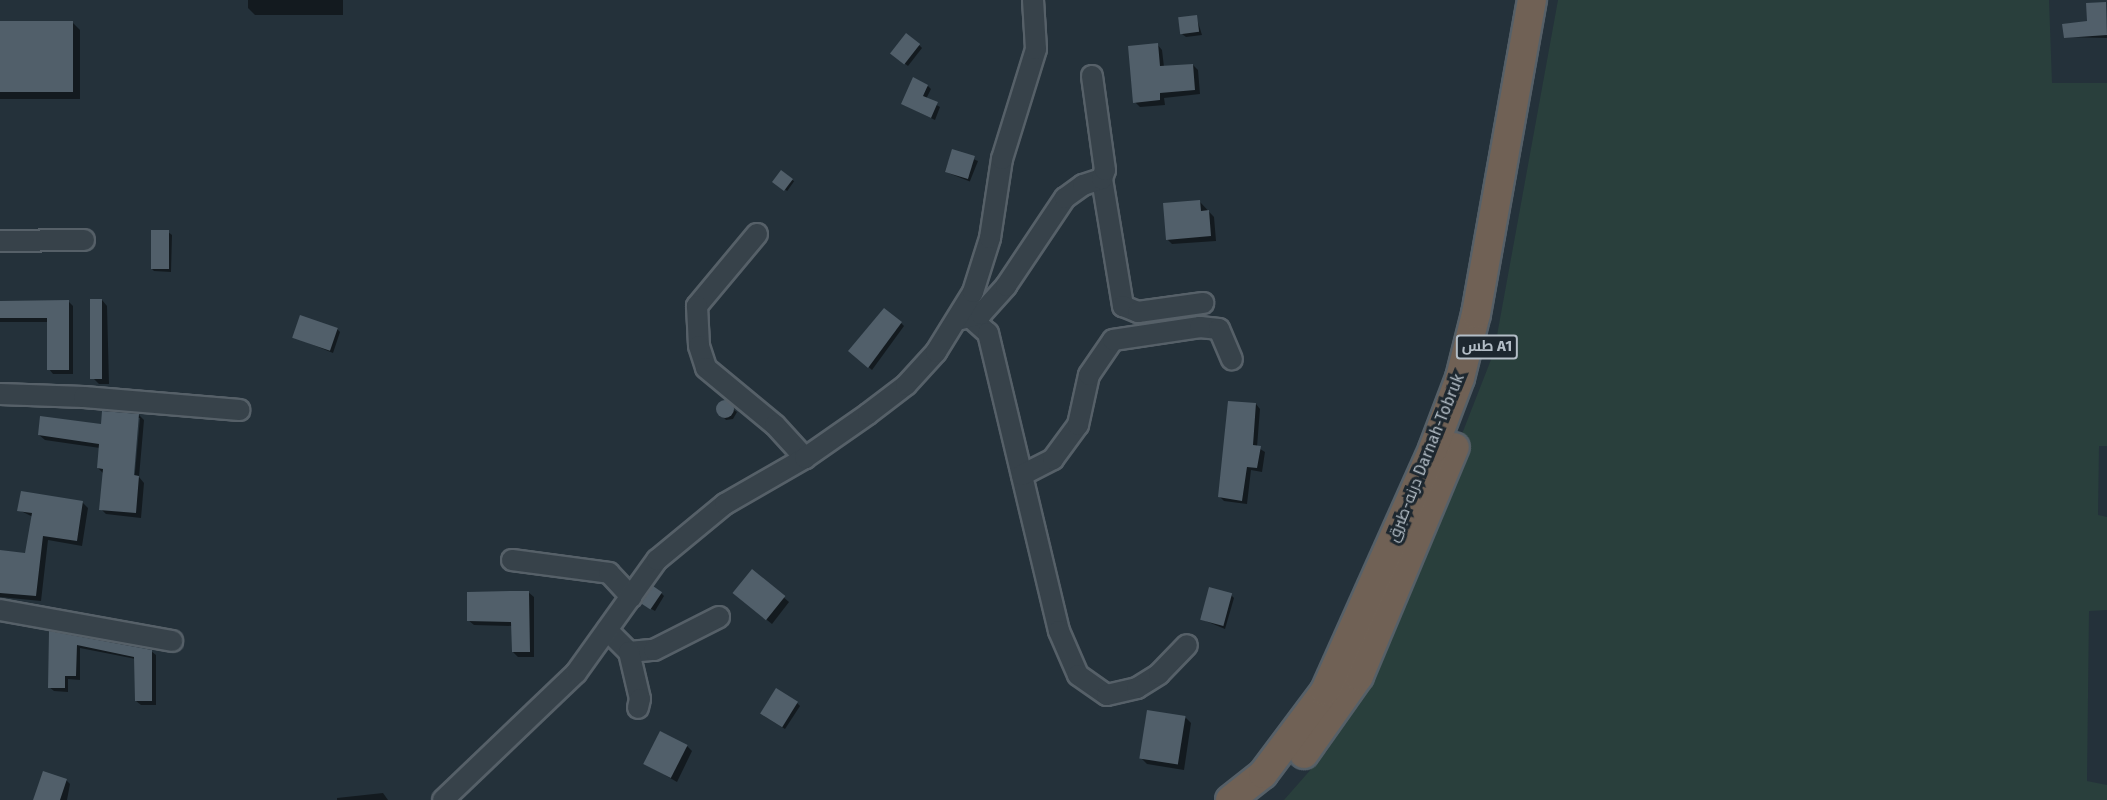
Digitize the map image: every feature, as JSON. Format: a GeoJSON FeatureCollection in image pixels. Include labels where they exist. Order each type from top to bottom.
{"type":"FeatureCollection","features":[{"type":"Feature","properties":{"kind":"highway","name":"درنه-طبرق Darnah-Tobruk"},"geometry":{"type":"LineString","coordinates":[[1230,800],[1263,774],[1325,691],[1433,449],[1460,378],[1476,314],[1532,0]]}},
{"type":"Feature","properties":{"kind":"highway","name":"درنه-طبرق Darnah-Tobruk"},"geometry":{"type":"LineString","coordinates":[[1261,800],[1303,756],[1359,676],[1478,384],[1495,319],[1552,0]]}},
{"type":"Feature","properties":{"kind":"street"},"geometry":{"type":"LineString","coordinates":[[443,800],[556,694],[607,630],[657,560],[725,504],[806,458],[906,385],[964,318],[990,238],[1002,159],[1031,73],[1036,49],[1033,0]]}},
{"type":"Feature","properties":{"kind":"street"},"geometry":{"type":"LineString","coordinates":[[1092,76],[1105,170],[1102,179],[1123,306],[1138,312],[1203,303]]}},
{"type":"Feature","properties":{"kind":"street"},"geometry":{"type":"LineString","coordinates":[[964,318],[981,314],[1006,286],[1065,198],[1083,185],[1102,179]]}},
{"type":"Feature","properties":{"kind":"street"},"geometry":{"type":"LineString","coordinates":[[757,234],[697,306],[699,346],[706,368],[775,425],[806,458]]}},
{"type":"Feature","properties":{"kind":"street"},"geometry":{"type":"LineString","coordinates":[[0,241],[84,240]]}},
{"type":"Feature","properties":{"kind":"street"},"geometry":{"type":"LineString","coordinates":[[964,318],[988,333],[1059,631],[1078,675],[1107,695],[1137,688],[1158,674],[1187,645]]}},
{"type":"Feature","properties":{"kind":"street"},"geometry":{"type":"LineString","coordinates":[[1022,475],[1053,459],[1078,425],[1089,375],[1113,340],[1200,327],[1219,329],[1232,359]]}},
{"type":"Feature","properties":{"kind":"street"},"geometry":{"type":"LineString","coordinates":[[0,394],[84,397],[239,410]]}},
{"type":"Feature","properties":{"kind":"street"},"geometry":{"type":"LineString","coordinates":[[512,560],[609,573],[631,597]]}},
{"type":"Feature","properties":{"kind":"street"},"geometry":{"type":"LineString","coordinates":[[0,610],[172,641]]}},
{"type":"Feature","properties":{"kind":"street"},"geometry":{"type":"LineString","coordinates":[[628,652],[654,650],[719,617]]}},
{"type":"Feature","properties":{"kind":"street"},"geometry":{"type":"LineString","coordinates":[[607,630],[628,652],[640,699],[638,708]]}},
{"type":"Feature","properties":{"kind":"green space"},"geometry":{"type":"Polygon","coordinates":[[[1558,0],[2049,0],[2052,83],[2107,83],[2107,446],[2099,446],[2098,515],[2107,517],[2107,610],[2089,611],[2087,781],[2107,785],[2107,800],[1284,800],[1327,751],[1358,700],[1494,352],[1558,0]]]}},
{"type":"Feature","properties":{"kind":"building"},"geometry":{"type":"Polygon","coordinates":[[[2106,2],[2107,35],[2064,38],[2062,24],[2087,21],[2086,3],[2106,2]]]}},
{"type":"Feature","properties":{"kind":"building"},"geometry":{"type":"Polygon","coordinates":[[[1197,15],[1199,32],[1180,34],[1178,17],[1197,15]]]}},
{"type":"Feature","properties":{"kind":"building"},"geometry":{"type":"Polygon","coordinates":[[[0,21],[73,21],[73,92],[0,92],[0,21]]]}},
{"type":"Feature","properties":{"kind":"building"},"geometry":{"type":"Polygon","coordinates":[[[906,33],[920,44],[904,65],[890,53],[906,33]]]}},
{"type":"Feature","properties":{"kind":"building"},"geometry":{"type":"Polygon","coordinates":[[[1158,43],[1160,66],[1193,64],[1195,90],[1160,93],[1160,100],[1133,103],[1128,46],[1158,43]]]}},
{"type":"Feature","properties":{"kind":"building"},"geometry":{"type":"Polygon","coordinates":[[[913,77],[928,85],[923,96],[938,102],[931,118],[901,104],[913,77]]]}},
{"type":"Feature","properties":{"kind":"building"},"geometry":{"type":"Polygon","coordinates":[[[952,149],[975,156],[968,179],[945,172],[952,149]]]}},
{"type":"Feature","properties":{"kind":"building"},"geometry":{"type":"Polygon","coordinates":[[[781,170],[793,179],[784,191],[772,182],[781,170]]]}},
{"type":"Feature","properties":{"kind":"building"},"geometry":{"type":"Polygon","coordinates":[[[1200,200],[1201,211],[1209,210],[1211,236],[1166,240],[1163,203],[1200,200]]]}},
{"type":"Feature","properties":{"kind":"building"},"geometry":{"type":"Polygon","coordinates":[[[151,230],[169,230],[169,269],[151,269],[151,230]]]}},
{"type":"Feature","properties":{"kind":"building"},"geometry":{"type":"Polygon","coordinates":[[[90,299],[102,299],[102,379],[90,379],[90,299]]]}},
{"type":"Feature","properties":{"kind":"building"},"geometry":{"type":"Polygon","coordinates":[[[69,300],[69,370],[47,370],[47,318],[0,318],[0,301],[69,300]]]}},
{"type":"Feature","properties":{"kind":"building"},"geometry":{"type":"Polygon","coordinates":[[[884,308],[902,322],[868,368],[848,351],[884,308]]]}},
{"type":"Feature","properties":{"kind":"building"},"geometry":{"type":"Polygon","coordinates":[[[300,315],[338,328],[330,351],[292,338],[300,315]]]}},
{"type":"Feature","properties":{"kind":"building"},"geometry":{"type":"Polygon","coordinates":[[[725,400],[731,403],[734,409],[731,415],[725,418],[719,415],[716,409],[719,403],[725,400]]]}},
{"type":"Feature","properties":{"kind":"building"},"geometry":{"type":"Polygon","coordinates":[[[1228,401],[1256,403],[1253,445],[1261,446],[1257,468],[1247,467],[1242,501],[1218,497],[1228,401]]]}},
{"type":"Feature","properties":{"kind":"building"},"geometry":{"type":"Polygon","coordinates":[[[102,411],[139,414],[134,475],[139,476],[136,513],[99,510],[103,469],[97,468],[99,444],[38,435],[40,416],[101,424],[102,411]]]}},
{"type":"Feature","properties":{"kind":"building"},"geometry":{"type":"Polygon","coordinates":[[[21,491],[83,501],[77,541],[43,536],[36,596],[0,593],[0,550],[25,553],[32,513],[17,511],[21,491]]]}},
{"type":"Feature","properties":{"kind":"building"},"geometry":{"type":"Polygon","coordinates":[[[752,569],[785,596],[766,620],[732,593],[752,569]]]}},
{"type":"Feature","properties":{"kind":"building"},"geometry":{"type":"Polygon","coordinates":[[[653,586],[662,592],[650,610],[641,603],[653,586]]]}},
{"type":"Feature","properties":{"kind":"building"},"geometry":{"type":"Polygon","coordinates":[[[1209,587],[1232,593],[1223,626],[1200,620],[1209,587]]]}},
{"type":"Feature","properties":{"kind":"building"},"geometry":{"type":"Polygon","coordinates":[[[529,591],[530,652],[512,652],[511,622],[467,621],[467,592],[529,591]]]}},
{"type":"Feature","properties":{"kind":"building"},"geometry":{"type":"Polygon","coordinates":[[[49,631],[152,650],[152,701],[135,701],[134,657],[77,645],[76,676],[65,676],[65,688],[48,688],[49,631]]]}},
{"type":"Feature","properties":{"kind":"building"},"geometry":{"type":"Polygon","coordinates":[[[776,688],[798,702],[782,727],[760,713],[776,688]]]}},
{"type":"Feature","properties":{"kind":"building"},"geometry":{"type":"Polygon","coordinates":[[[1147,710],[1186,716],[1178,764],[1139,758],[1147,710]]]}},
{"type":"Feature","properties":{"kind":"building"},"geometry":{"type":"Polygon","coordinates":[[[660,731],[688,745],[671,778],[643,764],[660,731]]]}},
{"type":"Feature","properties":{"kind":"building"},"geometry":{"type":"Polygon","coordinates":[[[43,771],[67,779],[60,800],[33,800],[43,771]]]}}]}
